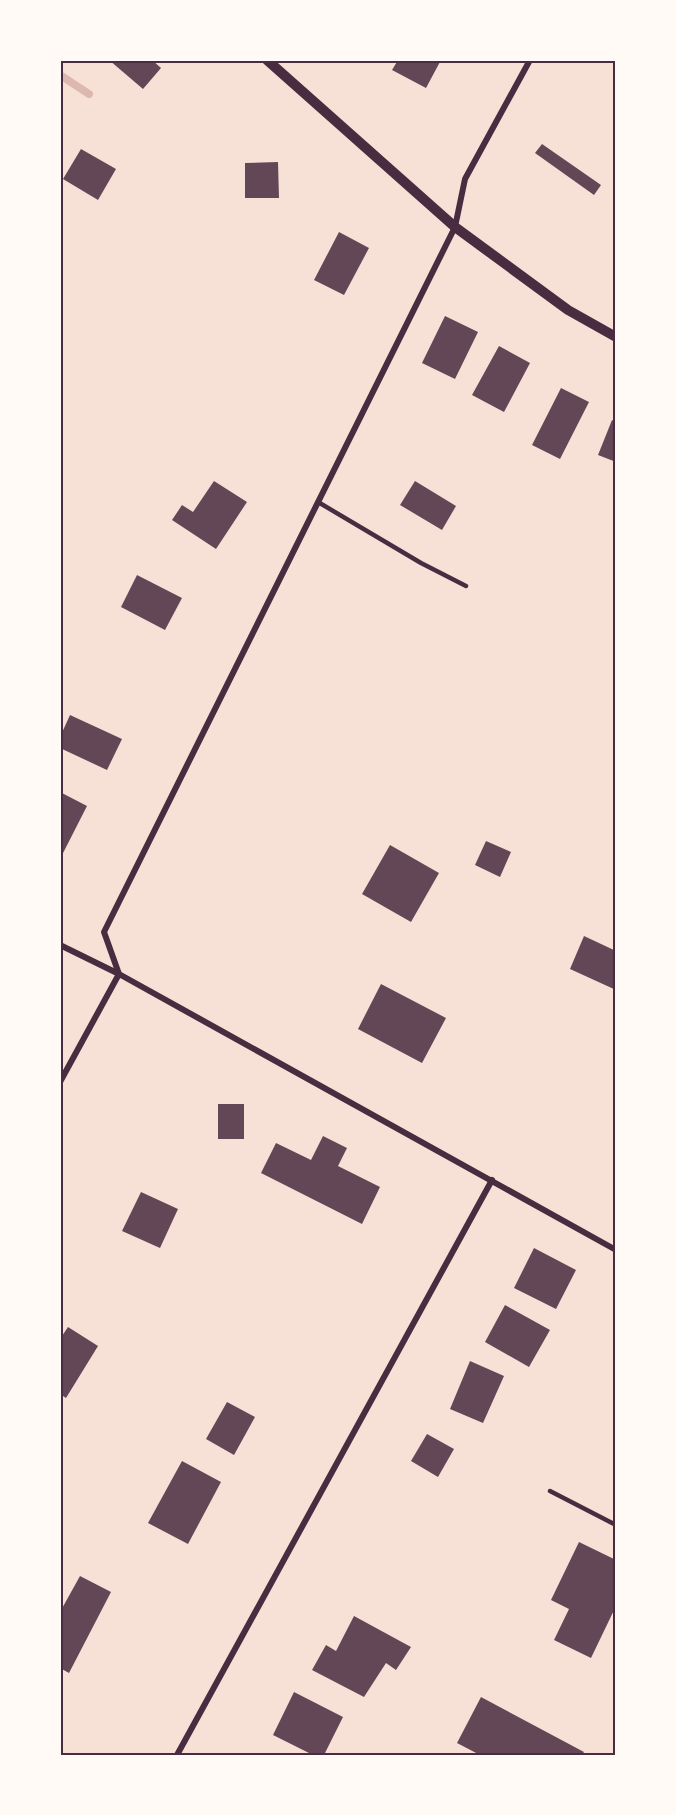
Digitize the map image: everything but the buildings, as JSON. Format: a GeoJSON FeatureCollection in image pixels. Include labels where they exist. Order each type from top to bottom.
{"type":"FeatureCollection","features":[{"type":"Feature","properties":{"kind":"street"},"geometry":{"type":"LineString","coordinates":[[267,60],[455,227],[568,310],[616,337]]}},
{"type":"Feature","properties":{"kind":"street"},"geometry":{"type":"LineString","coordinates":[[60,1082],[119,974],[104,932],[455,227],[465,179],[530,60]]}},
{"type":"Feature","properties":{"kind":"street"},"geometry":{"type":"LineString","coordinates":[[60,945],[119,974],[616,1250]]}},
{"type":"Feature","properties":{"kind":"street"},"geometry":{"type":"LineString","coordinates":[[177,1755],[492,1180]]}},
{"type":"Feature","properties":{"kind":"lane"},"geometry":{"type":"LineString","coordinates":[[318,502],[421,563],[466,586]]}},
{"type":"Feature","properties":{"kind":"lane"},"geometry":{"type":"LineString","coordinates":[[550,1491],[616,1525]]}},
{"type":"Feature","properties":{"kind":"waterway"},"geometry":{"type":"LineString","coordinates":[[60,75],[89,94]]}}]}
